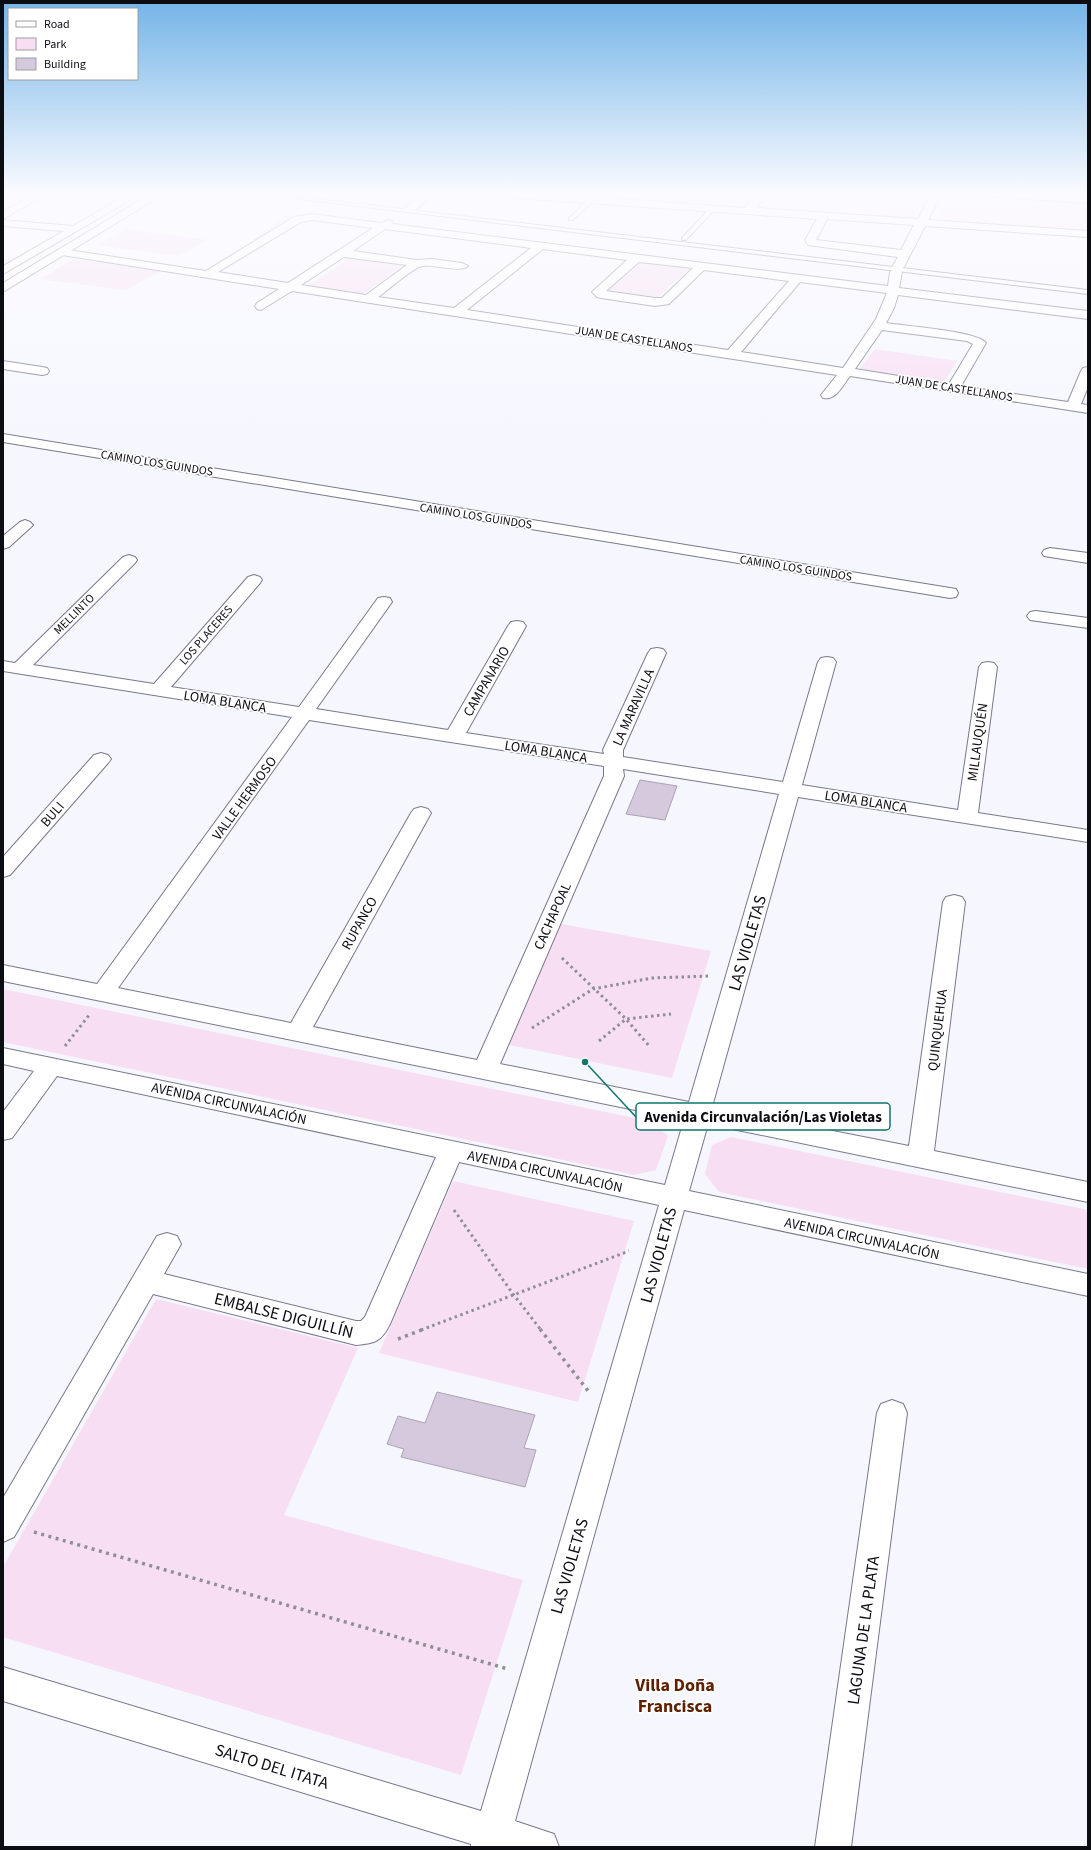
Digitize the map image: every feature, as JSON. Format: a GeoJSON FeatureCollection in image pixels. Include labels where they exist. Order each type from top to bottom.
{"type":"FeatureCollection","features":[{"type":"Feature","properties":{"kind":"street"},"geometry":{"type":"LineString","coordinates":[[3,288],[19,278]]}},
{"type":"Feature","properties":{"kind":"street","name":"JUAN DE CASTELLANOS"},"geometry":{"type":"LineString","coordinates":[[235,278],[1088,409]]}},
{"type":"Feature","properties":{"kind":"street"},"geometry":{"type":"LineString","coordinates":[[261,306],[304,278]]}},
{"type":"Feature","properties":{"kind":"street"},"geometry":{"type":"LineString","coordinates":[[368,299],[396,278]]}},
{"type":"Feature","properties":{"kind":"street"},"geometry":{"type":"LineString","coordinates":[[457,312],[499,278]]}},
{"type":"Feature","properties":{"kind":"street"},"geometry":{"type":"LineString","coordinates":[[613,278],[598,292],[601,294],[655,302],[665,301],[689,278]]}},
{"type":"Feature","properties":{"kind":"street"},"geometry":{"type":"LineString","coordinates":[[732,354],[797,278]]}},
{"type":"Feature","properties":{"kind":"street"},"geometry":{"type":"LineString","coordinates":[[800,278],[1088,315]]}},
{"type":"Feature","properties":{"kind":"street"},"geometry":{"type":"LineString","coordinates":[[828,395],[878,326],[888,308],[895,278]]}},
{"type":"Feature","properties":{"kind":"street"},"geometry":{"type":"LineString","coordinates":[[878,326],[970,338],[980,344],[953,388]]}},
{"type":"Feature","properties":{"kind":"street"},"geometry":{"type":"LineString","coordinates":[[3,365],[42,371]]}},
{"type":"Feature","properties":{"kind":"street"},"geometry":{"type":"LineString","coordinates":[[1073,407],[1088,371]]}},
{"type":"Feature","properties":{"kind":"street","name":"CAMINO LOS GUINDOS"},"geometry":{"type":"LineString","coordinates":[[3,438],[950,593]]}},
{"type":"Feature","properties":{"kind":"street"},"geometry":{"type":"LineString","coordinates":[[3,544],[25,525]]}},
{"type":"Feature","properties":{"kind":"street"},"geometry":{"type":"LineString","coordinates":[[1050,553],[1088,558]]}},
{"type":"Feature","properties":{"kind":"street","name":"MELLINTO"},"geometry":{"type":"LineString","coordinates":[[11,667],[129,560]]}},
{"type":"Feature","properties":{"kind":"street","name":"LOS PLACERES"},"geometry":{"type":"LineString","coordinates":[[159,690],[254,580]]}},
{"type":"Feature","properties":{"kind":"street","name":"VALLE HERMOSO"},"geometry":{"type":"LineString","coordinates":[[103,993],[384,602]]}},
{"type":"Feature","properties":{"kind":"street"},"geometry":{"type":"LineString","coordinates":[[1036,616],[1088,623]]}},
{"type":"Feature","properties":{"kind":"street","name":"CAMPANARIO"},"geometry":{"type":"LineString","coordinates":[[454,736],[517,626]]}},
{"type":"Feature","properties":{"kind":"street","name":"LA MARAVILLA"},"geometry":{"type":"LineString","coordinates":[[614,762],[613,750],[657,653]]}},
{"type":"Feature","properties":{"kind":"street","name":"LAS VIOLETAS"},"geometry":{"type":"LineString","coordinates":[[491,1840],[613,1418],[698,1113],[827,662]]}},
{"type":"Feature","properties":{"kind":"street","name":"LOMA BLANCA"},"geometry":{"type":"LineString","coordinates":[[11,667],[1088,836]]}},
{"type":"Feature","properties":{"kind":"street","name":"MILLAUQUÉN"},"geometry":{"type":"LineString","coordinates":[[967,817],[988,668]]}},
{"type":"Feature","properties":{"kind":"street","name":"BULI"},"geometry":{"type":"LineString","coordinates":[[3,870],[101,759]]}},
{"type":"Feature","properties":{"kind":"street","name":"CACHAPOAL"},"geometry":{"type":"LineString","coordinates":[[485,1070],[614,776],[614,762]]}},
{"type":"Feature","properties":{"kind":"street","name":"RUPANCO"},"geometry":{"type":"LineString","coordinates":[[298,1032],[421,813]]}},
{"type":"Feature","properties":{"kind":"street","name":"QUINQUEHUA"},"geometry":{"type":"LineString","coordinates":[[920,1158],[954,902]]}},
{"type":"Feature","properties":{"kind":"street"},"geometry":{"type":"LineString","coordinates":[[3,973],[1088,1192]]}},
{"type":"Feature","properties":{"kind":"street","name":"AVENIDA CIRCUNVALACIÓN"},"geometry":{"type":"LineString","coordinates":[[3,1056],[1088,1285]]}},
{"type":"Feature","properties":{"kind":"street"},"geometry":{"type":"LineString","coordinates":[[3,1131],[51,1066]]}},
{"type":"Feature","properties":{"kind":"street","name":"EMBALSE DIGUILLÍN"},"geometry":{"type":"LineString","coordinates":[[146,1281],[356,1333],[369,1332],[376,1324],[451,1151]]}},
{"type":"Feature","properties":{"kind":"street"},"geometry":{"type":"LineString","coordinates":[[4,1526],[167,1244]]}},
{"type":"Feature","properties":{"kind":"street","name":"LAGUNA DE LA PLATA"},"geometry":{"type":"LineString","coordinates":[[833,1847],[892,1412]]}},
{"type":"Feature","properties":{"kind":"street","name":"SALTO DEL ITATA"},"geometry":{"type":"LineString","coordinates":[[3,1684],[491,1840],[540,1847]]}},
{"type":"Feature","properties":{"kind":"lane"},"geometry":{"type":"LineString","coordinates":[[973,278],[1088,292]]}},
{"type":"Feature","properties":{"kind":"path"},"geometry":{"type":"LineString","coordinates":[[542,938],[626,1019],[650,1047]]}},
{"type":"Feature","properties":{"kind":"path"},"geometry":{"type":"LineString","coordinates":[[530,1029],[594,989],[652,978],[738,975]]}},
{"type":"Feature","properties":{"kind":"path"},"geometry":{"type":"LineString","coordinates":[[51,1066],[92,1012],[103,993]]}},
{"type":"Feature","properties":{"kind":"path"},"geometry":{"type":"LineString","coordinates":[[599,1041],[626,1019],[671,1014]]}},
{"type":"Feature","properties":{"kind":"path"},"geometry":{"type":"LineString","coordinates":[[436,1186],[513,1294],[581,1385],[613,1418]]}},
{"type":"Feature","properties":{"kind":"path"},"geometry":{"type":"LineString","coordinates":[[400,1339],[513,1294],[664,1239]]}},
{"type":"Feature","properties":{"kind":"path"},"geometry":{"type":"LineString","coordinates":[[4,1526],[537,1678]]}},
{"type":"Feature","properties":{"kind":"green space"},"geometry":{"type":"Polygon","coordinates":[[[41,278],[147,278],[126,290],[40,279],[41,278]]]}},
{"type":"Feature","properties":{"kind":"green space"},"geometry":{"type":"Polygon","coordinates":[[[319,278],[386,278],[364,294],[308,286],[319,278]]]}},
{"type":"Feature","properties":{"kind":"green space"},"geometry":{"type":"Polygon","coordinates":[[[623,278],[679,278],[658,297],[614,292],[609,290],[623,278]]]}},
{"type":"Feature","properties":{"kind":"green space"},"geometry":{"type":"Polygon","coordinates":[[[875,349],[957,361],[944,382],[860,369],[875,349]]]}},
{"type":"Feature","properties":{"kind":"green space"},"geometry":{"type":"Polygon","coordinates":[[[556,923],[711,951],[672,1078],[504,1044],[556,923]]]}},
{"type":"Feature","properties":{"kind":"green space"},"geometry":{"type":"Polygon","coordinates":[[[3,989],[650,1121],[668,1136],[656,1170],[634,1175],[3,1042],[3,989]]]}},
{"type":"Feature","properties":{"kind":"green space"},"geometry":{"type":"Polygon","coordinates":[[[731,1137],[1088,1210],[1088,1269],[719,1192],[705,1174],[712,1145],[731,1137]]]}},
{"type":"Feature","properties":{"kind":"green space"},"geometry":{"type":"Polygon","coordinates":[[[453,1181],[634,1221],[578,1402],[379,1353],[453,1181]]]}},
{"type":"Feature","properties":{"kind":"green space"},"geometry":{"type":"Polygon","coordinates":[[[156,1299],[358,1348],[284,1515],[523,1580],[461,1775],[3,1637],[3,1567],[156,1299]]]}},
{"type":"Feature","properties":{"kind":"building"},"geometry":{"type":"Polygon","coordinates":[[[640,780],[677,786],[665,820],[626,814],[640,780]]]}},
{"type":"Feature","properties":{"kind":"building"},"geometry":{"type":"Polygon","coordinates":[[[437,1392],[535,1415],[524,1448],[536,1450],[525,1487],[401,1457],[404,1449],[387,1444],[398,1416],[425,1423],[437,1392]]]}},
{"type":"Feature","properties":{"kind":"place","name":"Avenida Circunvalación/Las Violetas"},"geometry":{"type":"Point","coordinates":[585,1062]}},
{"type":"Feature","properties":{"kind":"district","name":"Villa Doña Francisca"},"geometry":{"type":"Point","coordinates":[675,1695]}}]}
